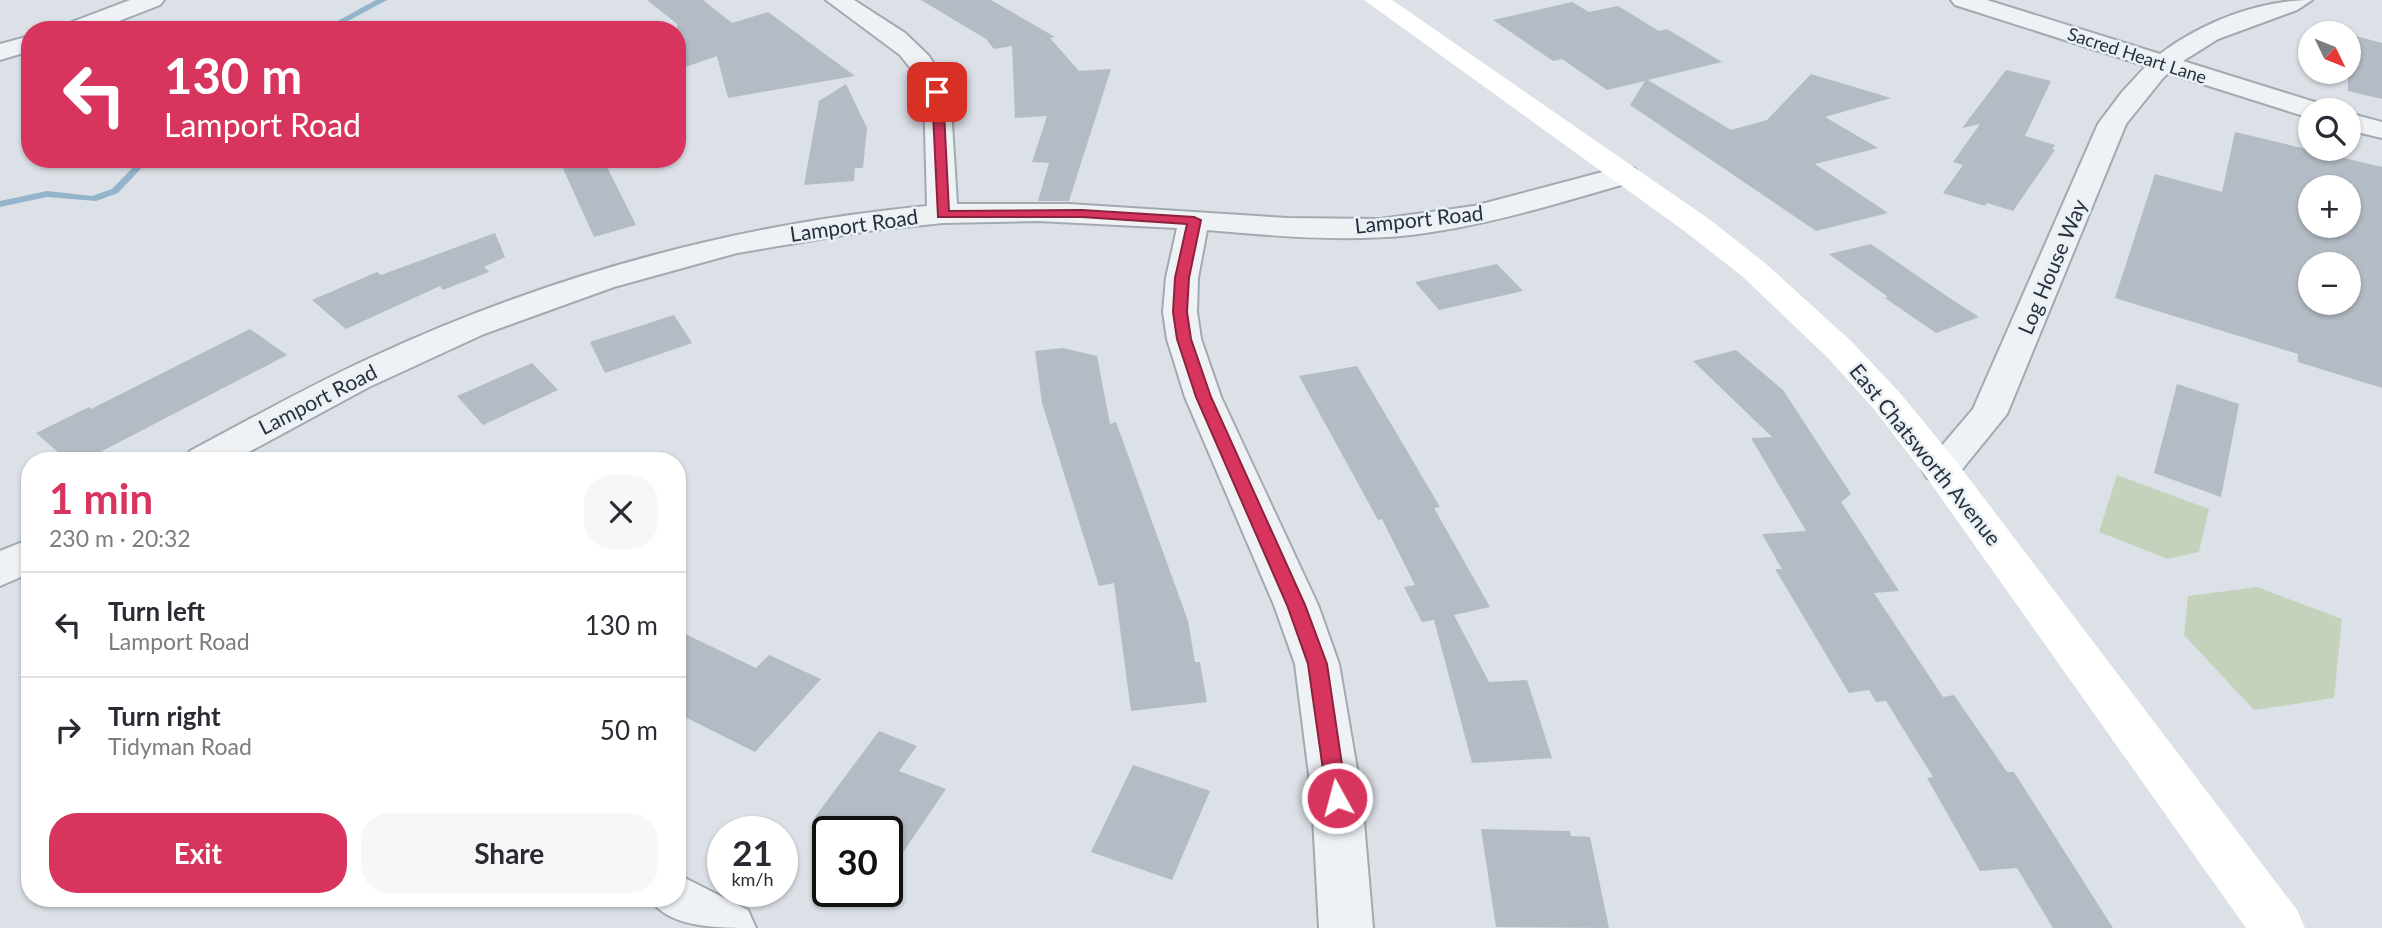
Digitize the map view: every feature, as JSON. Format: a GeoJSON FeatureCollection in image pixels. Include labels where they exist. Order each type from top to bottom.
{"type":"FeatureCollection","features":[{"type":"Feature","properties":{"kind":"street"},"geometry":{"type":"LineString","coordinates":[[97,21],[152,0]]}},
{"type":"Feature","properties":{"kind":"street"},"geometry":{"type":"LineString","coordinates":[[838,0],[912,50],[932,77],[937,92],[943,214]]}},
{"type":"Feature","properties":{"kind":"street","name":"East Chatsworth Avenue"},"geometry":{"type":"LineString","coordinates":[[1376,0],[1698,226],[1801,312],[1887,401],[1941,469],[2278,928]]}},
{"type":"Feature","properties":{"kind":"street","name":"Sacred Heart Lane"},"geometry":{"type":"LineString","coordinates":[[1963,0],[2298,106]]}},
{"type":"Feature","properties":{"kind":"street","name":"Log House Way"},"geometry":{"type":"LineString","coordinates":[[1941,469],[1989,414],[2112,124],[2125,104],[2162,65],[2188,45],[2210,33],[2283,9],[2300,0]]}},
{"type":"Feature","properties":{"kind":"street"},"geometry":{"type":"LineString","coordinates":[[0,52],[21,46]]}},
{"type":"Feature","properties":{"kind":"street"},"geometry":{"type":"LineString","coordinates":[[2361,124],[2382,130]]}},
{"type":"Feature","properties":{"kind":"street","name":"Lamport Road"},"geometry":{"type":"LineString","coordinates":[[219,452],[405,355],[498,316],[586,286],[744,242],[943,214],[1082,214],[1290,228],[1379,228],[1427,223],[1510,208],[1625,175]]}},
{"type":"Feature","properties":{"kind":"street"},"geometry":{"type":"LineString","coordinates":[[1194,220],[1182,278],[1180,312],[1184,339],[1203,397],[1296,605],[1317,664],[1337,798],[1346,928]]}},
{"type":"Feature","properties":{"kind":"street"},"geometry":{"type":"LineString","coordinates":[[0,570],[21,559]]}},
{"type":"Feature","properties":{"kind":"street"},"geometry":{"type":"LineString","coordinates":[[686,904],[729,928]]}},
{"type":"Feature","properties":{"kind":"green space"},"geometry":{"type":"Polygon","coordinates":[[[2117,475],[2209,509],[2199,552],[2168,559],[2099,532],[2117,475]]]}},
{"type":"Feature","properties":{"kind":"green space"},"geometry":{"type":"Polygon","coordinates":[[[2257,587],[2342,619],[2334,698],[2254,710],[2184,635],[2188,596],[2257,587]]]}},
{"type":"Feature","properties":{"kind":"building"},"geometry":{"type":"Polygon","coordinates":[[[647,0],[703,0],[732,23],[768,12],[855,76],[728,98],[717,56],[686,67],[686,21],[673,21],[647,0]]]}},
{"type":"Feature","properties":{"kind":"building"},"geometry":{"type":"Polygon","coordinates":[[[921,0],[991,0],[1055,37],[1050,38],[1079,71],[1111,69],[1069,201],[1038,201],[1049,163],[1032,162],[1047,116],[1015,118],[1012,46],[994,49],[986,39],[921,0]]]}},
{"type":"Feature","properties":{"kind":"building"},"geometry":{"type":"Polygon","coordinates":[[[1572,2],[1589,12],[1618,6],[1659,31],[1667,29],[1722,62],[1648,80],[1731,130],[1767,120],[1811,74],[1891,98],[1825,117],[1878,148],[1815,164],[1888,213],[1816,231],[1630,105],[1645,81],[1607,90],[1562,59],[1553,61],[1493,20],[1572,2]]]}},
{"type":"Feature","properties":{"kind":"building"},"geometry":{"type":"Polygon","coordinates":[[[2361,37],[2382,43],[2382,99],[2348,91],[2348,84],[2361,84],[2361,37]]]}},
{"type":"Feature","properties":{"kind":"building"},"geometry":{"type":"Polygon","coordinates":[[[2006,70],[2051,81],[2025,136],[2055,145],[2052,149],[2055,150],[2013,211],[1987,203],[1985,206],[1943,193],[1963,165],[1953,162],[1980,124],[1962,128],[2006,70]]]}},
{"type":"Feature","properties":{"kind":"building"},"geometry":{"type":"Polygon","coordinates":[[[846,84],[867,128],[863,168],[855,168],[854,181],[804,185],[819,101],[846,84]]]}},
{"type":"Feature","properties":{"kind":"building"},"geometry":{"type":"Polygon","coordinates":[[[2235,132],[2298,147],[2298,161],[2357,161],[2382,167],[2382,388],[2298,362],[2298,354],[2115,298],[2155,174],[2222,192],[2235,132]]]}},
{"type":"Feature","properties":{"kind":"building"},"geometry":{"type":"Polygon","coordinates":[[[563,168],[608,168],[636,225],[594,237],[563,168]]]}},
{"type":"Feature","properties":{"kind":"building"},"geometry":{"type":"Polygon","coordinates":[[[495,233],[505,257],[484,267],[489,272],[443,290],[440,286],[346,329],[312,300],[377,272],[381,275],[495,233]]]}},
{"type":"Feature","properties":{"kind":"building"},"geometry":{"type":"Polygon","coordinates":[[[1871,244],[1979,317],[1936,333],[1885,298],[1888,297],[1829,254],[1871,244]]]}},
{"type":"Feature","properties":{"kind":"building"},"geometry":{"type":"Polygon","coordinates":[[[1497,264],[1523,291],[1439,310],[1415,282],[1497,264]]]}},
{"type":"Feature","properties":{"kind":"building"},"geometry":{"type":"Polygon","coordinates":[[[674,315],[692,343],[605,373],[590,342],[674,315]]]}},
{"type":"Feature","properties":{"kind":"building"},"geometry":{"type":"Polygon","coordinates":[[[250,329],[287,355],[100,452],[58,452],[36,433],[89,407],[91,409],[250,329]]]}},
{"type":"Feature","properties":{"kind":"building"},"geometry":{"type":"Polygon","coordinates":[[[1063,348],[1097,356],[1110,424],[1116,422],[1188,621],[1195,662],[1200,662],[1207,702],[1131,711],[1114,583],[1099,586],[1042,403],[1035,351],[1063,348]]]}},
{"type":"Feature","properties":{"kind":"building"},"geometry":{"type":"Polygon","coordinates":[[[1736,350],[1783,390],[1851,494],[1841,502],[1899,591],[1874,593],[1943,697],[1954,695],[2007,772],[2014,772],[2113,928],[2053,928],[2017,868],[1980,871],[1927,778],[1933,777],[1886,701],[1876,702],[1869,690],[1849,693],[1775,569],[1782,569],[1762,534],[1806,531],[1751,438],[1772,437],[1693,361],[1736,350]]]}},
{"type":"Feature","properties":{"kind":"building"},"geometry":{"type":"Polygon","coordinates":[[[532,363],[558,390],[483,425],[457,396],[532,363]]]}},
{"type":"Feature","properties":{"kind":"building"},"geometry":{"type":"Polygon","coordinates":[[[1357,366],[1440,507],[1434,508],[1490,607],[1454,615],[1489,682],[1527,680],[1552,758],[1472,763],[1434,620],[1422,622],[1404,587],[1415,585],[1382,519],[1378,520],[1299,376],[1357,366]]]}},
{"type":"Feature","properties":{"kind":"building"},"geometry":{"type":"Polygon","coordinates":[[[2177,384],[2239,404],[2221,497],[2154,473],[2177,384]]]}},
{"type":"Feature","properties":{"kind":"building"},"geometry":{"type":"Polygon","coordinates":[[[686,634],[756,668],[769,655],[821,679],[755,752],[686,718],[686,634]]]}},
{"type":"Feature","properties":{"kind":"building"},"geometry":{"type":"Polygon","coordinates":[[[879,731],[917,746],[899,771],[946,789],[903,852],[903,816],[816,816],[879,731]]]}},
{"type":"Feature","properties":{"kind":"building"},"geometry":{"type":"Polygon","coordinates":[[[1133,765],[1210,791],[1172,880],[1091,852],[1133,765]]]}},
{"type":"Feature","properties":{"kind":"building"},"geometry":{"type":"Polygon","coordinates":[[[1481,829],[1570,831],[1571,836],[1590,837],[1609,928],[1496,927],[1481,829]]]}},
{"type":"Feature","properties":{"kind":"waterway"},"geometry":{"type":"LineString","coordinates":[[344,21],[383,0]]}},
{"type":"Feature","properties":{"kind":"waterway"},"geometry":{"type":"LineString","coordinates":[[0,204],[47,194],[93,199],[115,191],[137,168]]}},
{"type":"Feature","properties":{"kind":"route"},"geometry":{"type":"LineString","coordinates":[[937,92],[943,214],[1107,214],[1194,220],[1182,278],[1180,312],[1184,339],[1203,397],[1296,605],[1317,664],[1337,798]]}}]}
